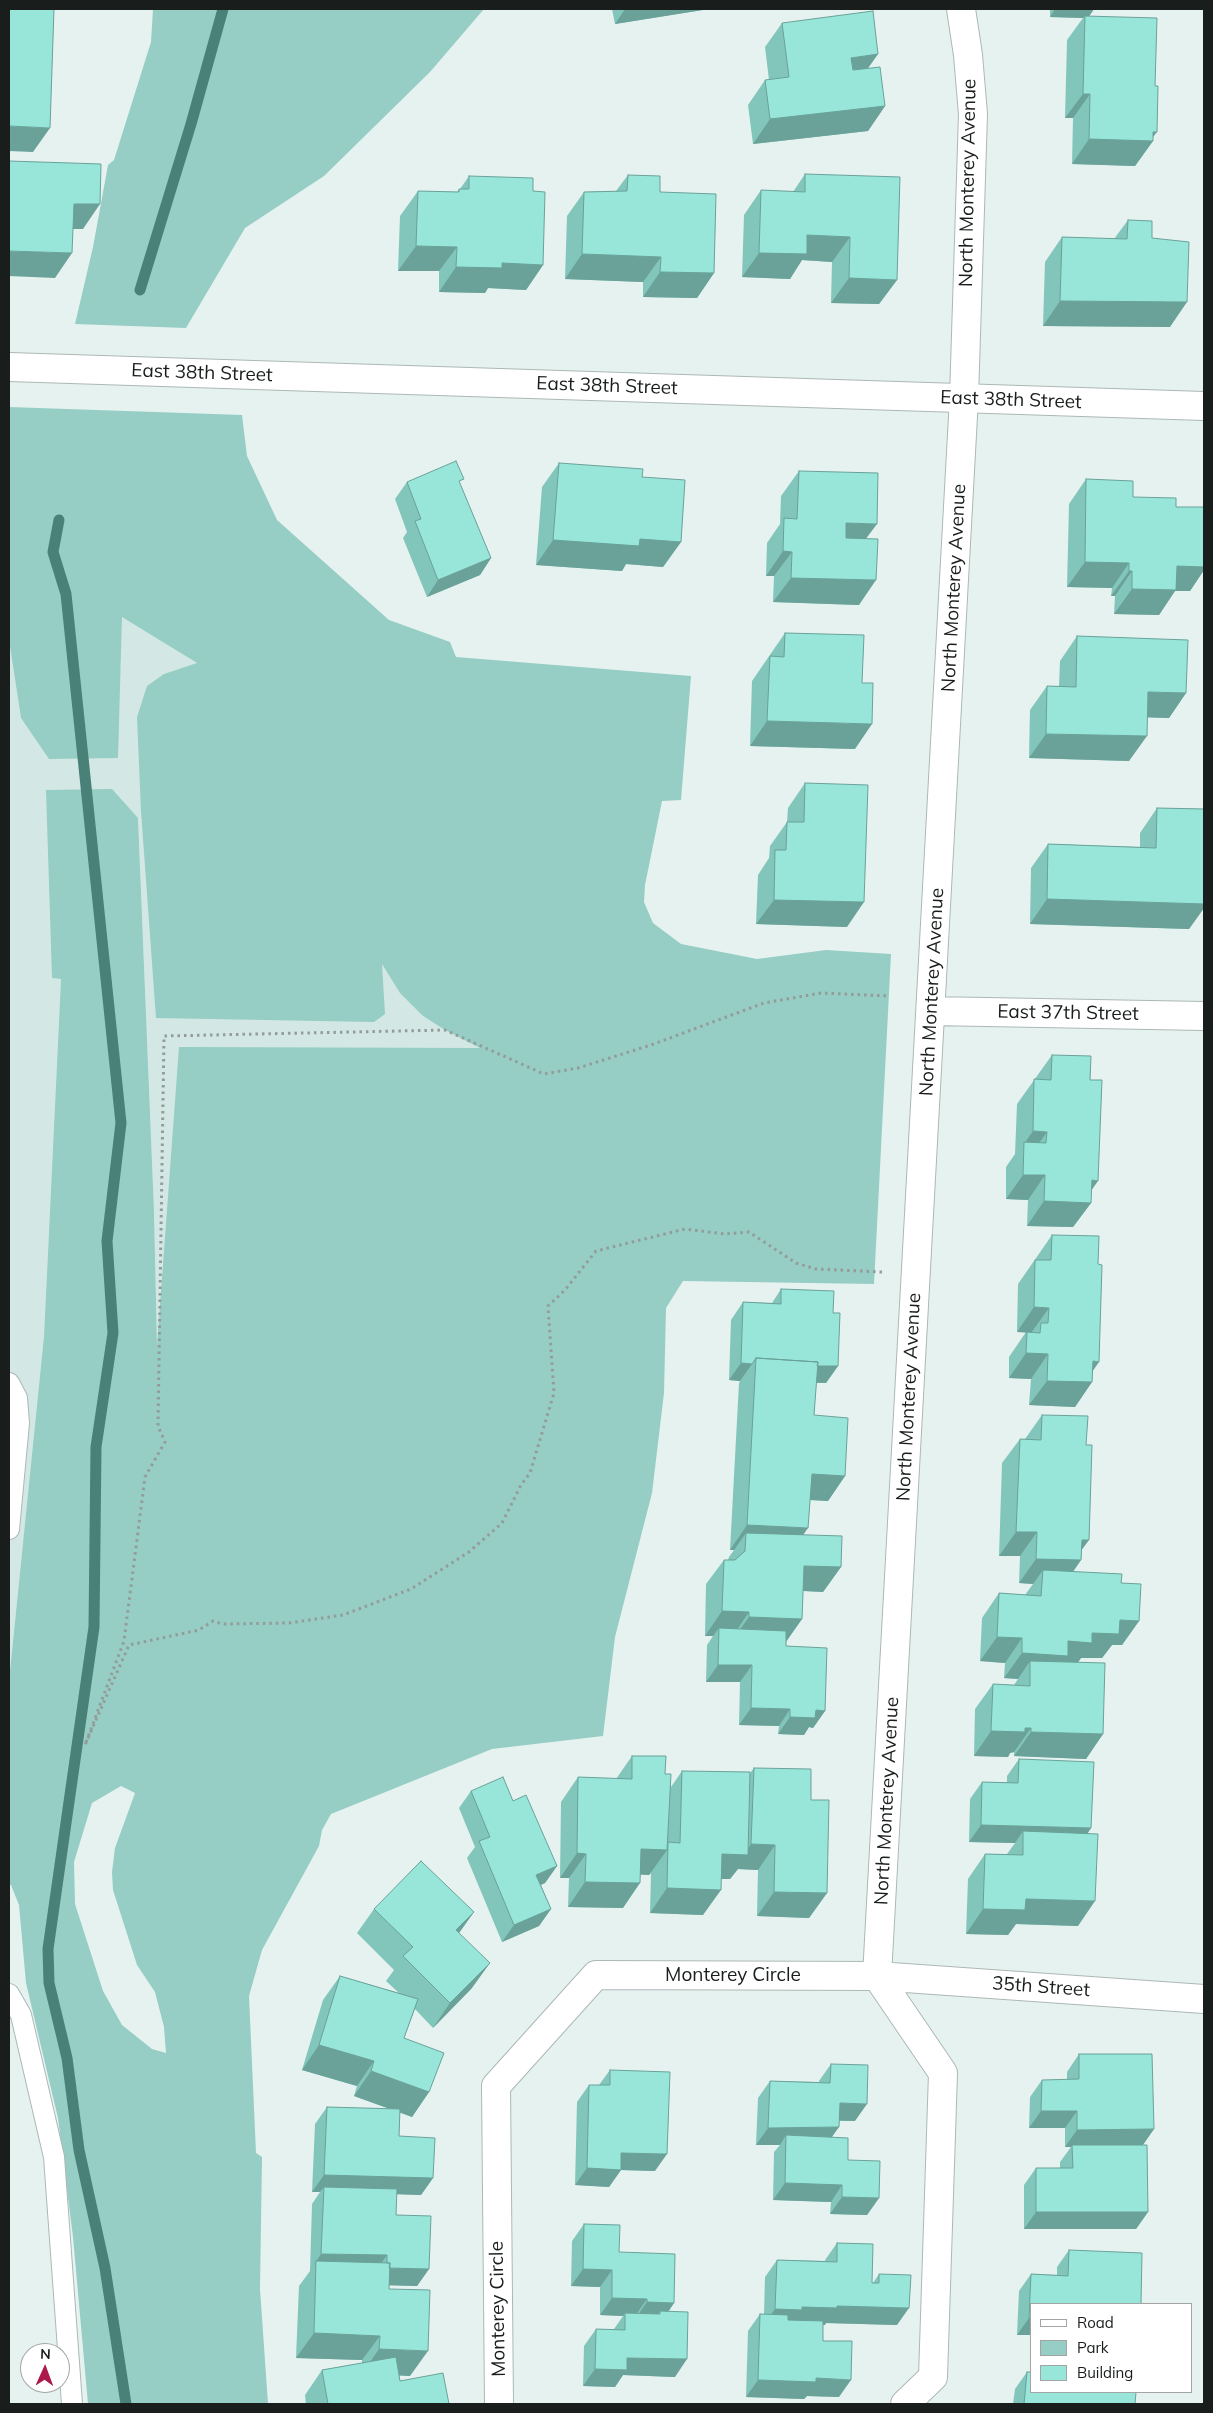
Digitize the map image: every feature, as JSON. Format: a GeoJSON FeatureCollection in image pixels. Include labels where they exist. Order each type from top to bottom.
{"type":"FeatureCollection","features":[{"type":"Feature","properties":{"kind":"street","name":"North Monterey Avenue"},"geometry":{"type":"LineString","coordinates":[[878,1976],[964,398],[973,114],[968,55],[961,9]]}},
{"type":"Feature","properties":{"kind":"street","name":"East 38th Street"},"geometry":{"type":"LineString","coordinates":[[9,367],[1204,406]]}},
{"type":"Feature","properties":{"kind":"street","name":"East 37th Street"},"geometry":{"type":"LineString","coordinates":[[931,1011],[1204,1016]]}},
{"type":"Feature","properties":{"kind":"street","name":"Monterey Circle"},"geometry":{"type":"LineString","coordinates":[[500,2404],[496,2086],[596,1975],[878,1976]]}},
{"type":"Feature","properties":{"kind":"street","name":"35th Street"},"geometry":{"type":"LineString","coordinates":[[878,1976],[1204,1999]]}},
{"type":"Feature","properties":{"kind":"street"},"geometry":{"type":"LineString","coordinates":[[878,1976],[943,2073],[933,2377],[905,2404]]}},
{"type":"Feature","properties":{"kind":"lane"},"geometry":{"type":"LineString","coordinates":[[9,1383],[17,1398],[19,1423],[9,1529]]}},
{"type":"Feature","properties":{"kind":"lane"},"geometry":{"type":"LineString","coordinates":[[9,1994],[21,2015],[54,2158],[72,2404]]}},
{"type":"Feature","properties":{"kind":"path"},"geometry":{"type":"LineString","coordinates":[[889,996],[821,993],[764,1003],[652,1045],[578,1068],[544,1074],[445,1030],[164,1036],[158,1426],[165,1442],[145,1477],[124,1641],[85,1745],[129,1645],[199,1630],[213,1621],[222,1624],[289,1623],[343,1616],[411,1589],[469,1552],[502,1523],[520,1485],[530,1472],[554,1393],[548,1306],[565,1290],[596,1251],[685,1229],[725,1234],[749,1232],[796,1263],[816,1269],[916,1274]]}},
{"type":"Feature","properties":{"kind":"shaded area"},"geometry":{"type":"Polygon","coordinates":[[[122,616],[198,664],[375,852],[379,894],[423,1016],[445,1030],[481,1048],[157,1354],[154,1211],[138,818],[52,978],[61,978],[44,1336],[9,1681],[9,640],[21,718],[117,758],[122,616]]]}},
{"type":"Feature","properties":{"kind":"green space"},"geometry":{"type":"Polygon","coordinates":[[[153,9],[484,9],[430,72],[324,176],[245,228],[186,328],[75,324],[93,247],[108,165],[114,160],[151,42],[153,9]]]}},
{"type":"Feature","properties":{"kind":"green space"},"geometry":{"type":"Polygon","coordinates":[[[9,407],[242,415],[247,456],[277,520],[389,620],[450,642],[456,657],[691,676],[681,800],[662,801],[645,885],[644,902],[653,923],[681,944],[757,959],[826,950],[891,954],[874,1284],[683,1281],[666,1308],[664,1393],[652,1493],[615,1637],[603,1736],[492,1749],[331,1814],[322,1830],[319,1846],[262,1950],[249,1996],[256,2153],[262,2157],[260,2289],[268,2404],[88,2404],[73,2237],[58,2118],[26,1983],[19,1905],[11,1885],[9,1885],[9,1681],[44,1336],[61,979],[52,978],[46,790],[112,789],[138,818],[154,1211],[157,1346],[179,1047],[480,1048],[423,1016],[400,993],[382,964],[385,1014],[374,1022],[156,1018],[141,811],[137,717],[147,686],[164,674],[197,663],[122,617],[118,758],[49,759],[21,718],[9,640],[9,407]],[[121,1786],[92,1803],[74,1862],[75,1904],[103,1991],[122,2025],[152,2049],[166,2053],[164,2027],[155,1992],[137,1965],[113,1890],[112,1872],[115,1848],[135,1793],[121,1786]]]}},
{"type":"Feature","properties":{"kind":"building"},"geometry":{"type":"Polygon","coordinates":[[[9,9],[54,9],[50,128],[9,126],[9,9]]]}},
{"type":"Feature","properties":{"kind":"building"},"geometry":{"type":"Polygon","coordinates":[[[873,11],[878,54],[851,58],[853,70],[880,67],[885,106],[770,119],[765,80],[789,77],[782,23],[873,11]]]}},
{"type":"Feature","properties":{"kind":"building"},"geometry":{"type":"Polygon","coordinates":[[[1085,16],[1157,18],[1155,86],[1158,86],[1157,132],[1153,132],[1153,141],[1089,139],[1090,94],[1083,94],[1085,16]]]}},
{"type":"Feature","properties":{"kind":"building"},"geometry":{"type":"Polygon","coordinates":[[[9,161],[101,164],[100,204],[74,204],[72,253],[9,251],[9,161]]]}},
{"type":"Feature","properties":{"kind":"building"},"geometry":{"type":"Polygon","coordinates":[[[805,174],[900,177],[897,280],[849,278],[850,237],[807,235],[807,254],[759,253],[761,190],[805,192],[805,174]]]}},
{"type":"Feature","properties":{"kind":"building"},"geometry":{"type":"Polygon","coordinates":[[[628,175],[660,176],[660,192],[716,194],[714,273],[660,272],[661,257],[582,254],[584,192],[627,191],[628,175]]]}},
{"type":"Feature","properties":{"kind":"building"},"geometry":{"type":"Polygon","coordinates":[[[469,176],[533,178],[533,191],[545,192],[543,265],[502,263],[502,268],[456,267],[457,247],[416,246],[418,191],[459,192],[459,189],[469,189],[469,176]]]}},
{"type":"Feature","properties":{"kind":"building"},"geometry":{"type":"Polygon","coordinates":[[[1128,220],[1152,221],[1152,238],[1189,242],[1187,302],[1060,301],[1062,237],[1127,239],[1128,220]]]}},
{"type":"Feature","properties":{"kind":"building"},"geometry":{"type":"Polygon","coordinates":[[[456,461],[464,479],[459,481],[491,558],[438,580],[415,521],[421,519],[407,482],[456,461]]]}},
{"type":"Feature","properties":{"kind":"building"},"geometry":{"type":"Polygon","coordinates":[[[559,463],[643,469],[642,477],[685,480],[681,542],[640,539],[639,546],[553,540],[559,463]]]}},
{"type":"Feature","properties":{"kind":"building"},"geometry":{"type":"Polygon","coordinates":[[[799,471],[878,473],[877,524],[846,523],[846,538],[878,539],[876,580],[791,578],[792,552],[783,551],[784,518],[797,519],[799,471]]]}},
{"type":"Feature","properties":{"kind":"building"},"geometry":{"type":"Polygon","coordinates":[[[1086,479],[1133,481],[1133,497],[1176,498],[1176,507],[1204,507],[1204,567],[1177,566],[1176,590],[1132,589],[1132,571],[1129,571],[1129,563],[1085,562],[1086,479]]]}},
{"type":"Feature","properties":{"kind":"building"},"geometry":{"type":"Polygon","coordinates":[[[785,633],[864,635],[862,683],[873,683],[872,724],[767,721],[770,656],[784,657],[785,633]]]}},
{"type":"Feature","properties":{"kind":"building"},"geometry":{"type":"Polygon","coordinates":[[[1077,636],[1188,640],[1186,693],[1148,692],[1147,736],[1046,734],[1047,686],[1076,687],[1077,636]]]}},
{"type":"Feature","properties":{"kind":"building"},"geometry":{"type":"Polygon","coordinates":[[[805,783],[868,785],[864,902],[774,900],[775,850],[786,850],[787,822],[804,822],[805,783]]]}},
{"type":"Feature","properties":{"kind":"building"},"geometry":{"type":"Polygon","coordinates":[[[1157,808],[1204,809],[1204,904],[1047,899],[1048,844],[1156,848],[1157,808]]]}},
{"type":"Feature","properties":{"kind":"building"},"geometry":{"type":"Polygon","coordinates":[[[1052,1055],[1091,1056],[1090,1080],[1102,1080],[1098,1181],[1092,1180],[1091,1203],[1044,1201],[1045,1175],[1023,1175],[1024,1142],[1046,1143],[1047,1132],[1033,1131],[1034,1079],[1051,1080],[1052,1055]]]}},
{"type":"Feature","properties":{"kind":"building"},"geometry":{"type":"Polygon","coordinates":[[[1052,1235],[1099,1236],[1098,1264],[1102,1265],[1099,1362],[1093,1361],[1092,1382],[1047,1381],[1048,1354],[1026,1353],[1027,1332],[1040,1333],[1041,1323],[1048,1323],[1049,1308],[1034,1307],[1035,1260],[1051,1260],[1052,1235]]]}},
{"type":"Feature","properties":{"kind":"building"},"geometry":{"type":"Polygon","coordinates":[[[781,1289],[834,1291],[833,1313],[840,1313],[838,1366],[817,1366],[818,1362],[756,1358],[752,1364],[741,1363],[743,1302],[781,1304],[781,1289]]]}},
{"type":"Feature","properties":{"kind":"building"},"geometry":{"type":"Polygon","coordinates":[[[756,1358],[818,1362],[814,1415],[848,1418],[845,1476],[812,1474],[808,1528],[747,1525],[756,1358]]]}},
{"type":"Feature","properties":{"kind":"building"},"geometry":{"type":"Polygon","coordinates":[[[1042,1415],[1088,1416],[1086,1445],[1092,1445],[1089,1540],[1082,1540],[1081,1560],[1036,1559],[1037,1532],[1016,1532],[1020,1439],[1041,1440],[1042,1415]]]}},
{"type":"Feature","properties":{"kind":"building"},"geometry":{"type":"Polygon","coordinates":[[[746,1533],[842,1536],[841,1567],[804,1566],[802,1619],[749,1617],[749,1612],[722,1611],[724,1560],[735,1560],[745,1551],[746,1533]]]}},
{"type":"Feature","properties":{"kind":"building"},"geometry":{"type":"Polygon","coordinates":[[[1043,1570],[1122,1574],[1121,1583],[1141,1584],[1139,1621],[1120,1620],[1119,1634],[1092,1633],[1092,1643],[1068,1641],[1068,1656],[1022,1653],[1022,1638],[997,1637],[999,1593],[1041,1596],[1043,1570]]]}},
{"type":"Feature","properties":{"kind":"building"},"geometry":{"type":"Polygon","coordinates":[[[719,1628],[786,1631],[786,1646],[827,1648],[825,1711],[816,1710],[815,1718],[790,1717],[790,1709],[751,1708],[752,1665],[718,1665],[719,1628]]]}},
{"type":"Feature","properties":{"kind":"building"},"geometry":{"type":"Polygon","coordinates":[[[1030,1661],[1105,1663],[1103,1734],[1031,1732],[1031,1728],[1025,1728],[1025,1732],[991,1731],[993,1684],[1030,1686],[1030,1661]]]}},
{"type":"Feature","properties":{"kind":"building"},"geometry":{"type":"Polygon","coordinates":[[[632,1756],[666,1756],[665,1774],[671,1774],[667,1850],[641,1849],[640,1883],[585,1882],[586,1854],[577,1853],[578,1777],[632,1779],[632,1756]]]}},
{"type":"Feature","properties":{"kind":"building"},"geometry":{"type":"Polygon","coordinates":[[[1019,1759],[1094,1762],[1091,1828],[981,1825],[982,1782],[1018,1783],[1019,1759]]]}},
{"type":"Feature","properties":{"kind":"building"},"geometry":{"type":"Polygon","coordinates":[[[754,1768],[811,1769],[811,1800],[829,1800],[827,1893],[774,1892],[775,1845],[751,1844],[754,1768]]]}},
{"type":"Feature","properties":{"kind":"building"},"geometry":{"type":"Polygon","coordinates":[[[682,1771],[750,1772],[748,1855],[722,1854],[721,1890],[667,1888],[668,1842],[680,1843],[682,1771]]]}},
{"type":"Feature","properties":{"kind":"building"},"geometry":{"type":"Polygon","coordinates":[[[503,1777],[513,1801],[526,1795],[557,1866],[536,1875],[551,1909],[514,1925],[479,1841],[490,1837],[471,1791],[503,1777]]]}},
{"type":"Feature","properties":{"kind":"building"},"geometry":{"type":"Polygon","coordinates":[[[1023,1831],[1098,1834],[1095,1901],[1026,1899],[1025,1910],[983,1909],[985,1854],[1023,1855],[1023,1831]]]}},
{"type":"Feature","properties":{"kind":"building"},"geometry":{"type":"Polygon","coordinates":[[[421,1861],[474,1912],[456,1930],[490,1963],[450,2003],[403,1956],[413,1947],[374,1909],[421,1861]]]}},
{"type":"Feature","properties":{"kind":"building"},"geometry":{"type":"Polygon","coordinates":[[[340,1976],[418,1999],[404,2038],[444,2053],[429,2092],[371,2071],[374,2061],[319,2045],[340,1976]]]}},
{"type":"Feature","properties":{"kind":"building"},"geometry":{"type":"Polygon","coordinates":[[[1079,2054],[1152,2054],[1154,2129],[1077,2130],[1077,2111],[1041,2111],[1042,2080],[1079,2079],[1079,2054]]]}},
{"type":"Feature","properties":{"kind":"building"},"geometry":{"type":"Polygon","coordinates":[[[831,2064],[868,2065],[867,2104],[840,2103],[839,2127],[768,2128],[770,2081],[830,2083],[831,2064]]]}},
{"type":"Feature","properties":{"kind":"building"},"geometry":{"type":"Polygon","coordinates":[[[610,2070],[670,2072],[667,2154],[621,2153],[621,2170],[587,2168],[589,2085],[610,2085],[610,2070]]]}},
{"type":"Feature","properties":{"kind":"building"},"geometry":{"type":"Polygon","coordinates":[[[327,2107],[400,2109],[399,2136],[435,2138],[433,2178],[324,2175],[327,2107]]]}},
{"type":"Feature","properties":{"kind":"building"},"geometry":{"type":"Polygon","coordinates":[[[786,2135],[848,2138],[848,2160],[880,2161],[879,2198],[842,2197],[842,2185],[785,2183],[786,2135]]]}},
{"type":"Feature","properties":{"kind":"building"},"geometry":{"type":"Polygon","coordinates":[[[1072,2145],[1147,2145],[1148,2212],[1036,2212],[1036,2168],[1073,2168],[1072,2145]]]}},
{"type":"Feature","properties":{"kind":"building"},"geometry":{"type":"Polygon","coordinates":[[[324,2187],[397,2189],[396,2215],[431,2216],[429,2269],[389,2268],[390,2263],[387,2263],[387,2255],[321,2254],[324,2187]]]}},
{"type":"Feature","properties":{"kind":"building"},"geometry":{"type":"Polygon","coordinates":[[[584,2224],[620,2225],[619,2252],[675,2254],[674,2303],[647,2302],[647,2299],[612,2298],[612,2270],[583,2269],[584,2224]]]}},
{"type":"Feature","properties":{"kind":"building"},"geometry":{"type":"Polygon","coordinates":[[[837,2243],[873,2244],[872,2283],[879,2283],[879,2274],[911,2275],[909,2308],[837,2306],[837,2308],[802,2307],[802,2310],[775,2309],[777,2260],[837,2262],[837,2243]]]}},
{"type":"Feature","properties":{"kind":"building"},"geometry":{"type":"Polygon","coordinates":[[[1069,2250],[1142,2253],[1141,2303],[1030,2303],[1029,2318],[1031,2274],[1068,2276],[1069,2250]]]}},
{"type":"Feature","properties":{"kind":"building"},"geometry":{"type":"Polygon","coordinates":[[[316,2261],[390,2263],[389,2289],[430,2290],[428,2351],[379,2349],[380,2336],[314,2333],[316,2261]]]}},
{"type":"Feature","properties":{"kind":"building"},"geometry":{"type":"Polygon","coordinates":[[[660,2311],[688,2312],[687,2359],[627,2358],[627,2370],[595,2369],[596,2329],[625,2330],[625,2313],[660,2314],[660,2311]]]}},
{"type":"Feature","properties":{"kind":"building"},"geometry":{"type":"Polygon","coordinates":[[[760,2314],[788,2315],[788,2320],[823,2321],[823,2341],[852,2341],[851,2380],[816,2378],[816,2382],[758,2380],[760,2314]]]}},
{"type":"Feature","properties":{"kind":"building"},"geometry":{"type":"Polygon","coordinates":[[[396,2357],[400,2381],[443,2373],[449,2404],[328,2404],[322,2370],[396,2357]]]}},
{"type":"Feature","properties":{"kind":"building"},"geometry":{"type":"Polygon","coordinates":[[[1027,2372],[1030,2372],[1030,2393],[1136,2393],[1135,2404],[1024,2404],[1027,2372]]]}},
{"type":"Feature","properties":{"kind":"waterway"},"geometry":{"type":"LineString","coordinates":[[140,290],[191,124],[223,9]]}},
{"type":"Feature","properties":{"kind":"waterway"},"geometry":{"type":"LineString","coordinates":[[59,520],[53,552],[66,594],[121,1123],[107,1241],[113,1333],[96,1447],[94,1627],[48,1949],[49,1983],[67,2058],[79,2150],[105,2268],[126,2404]]}}]}
